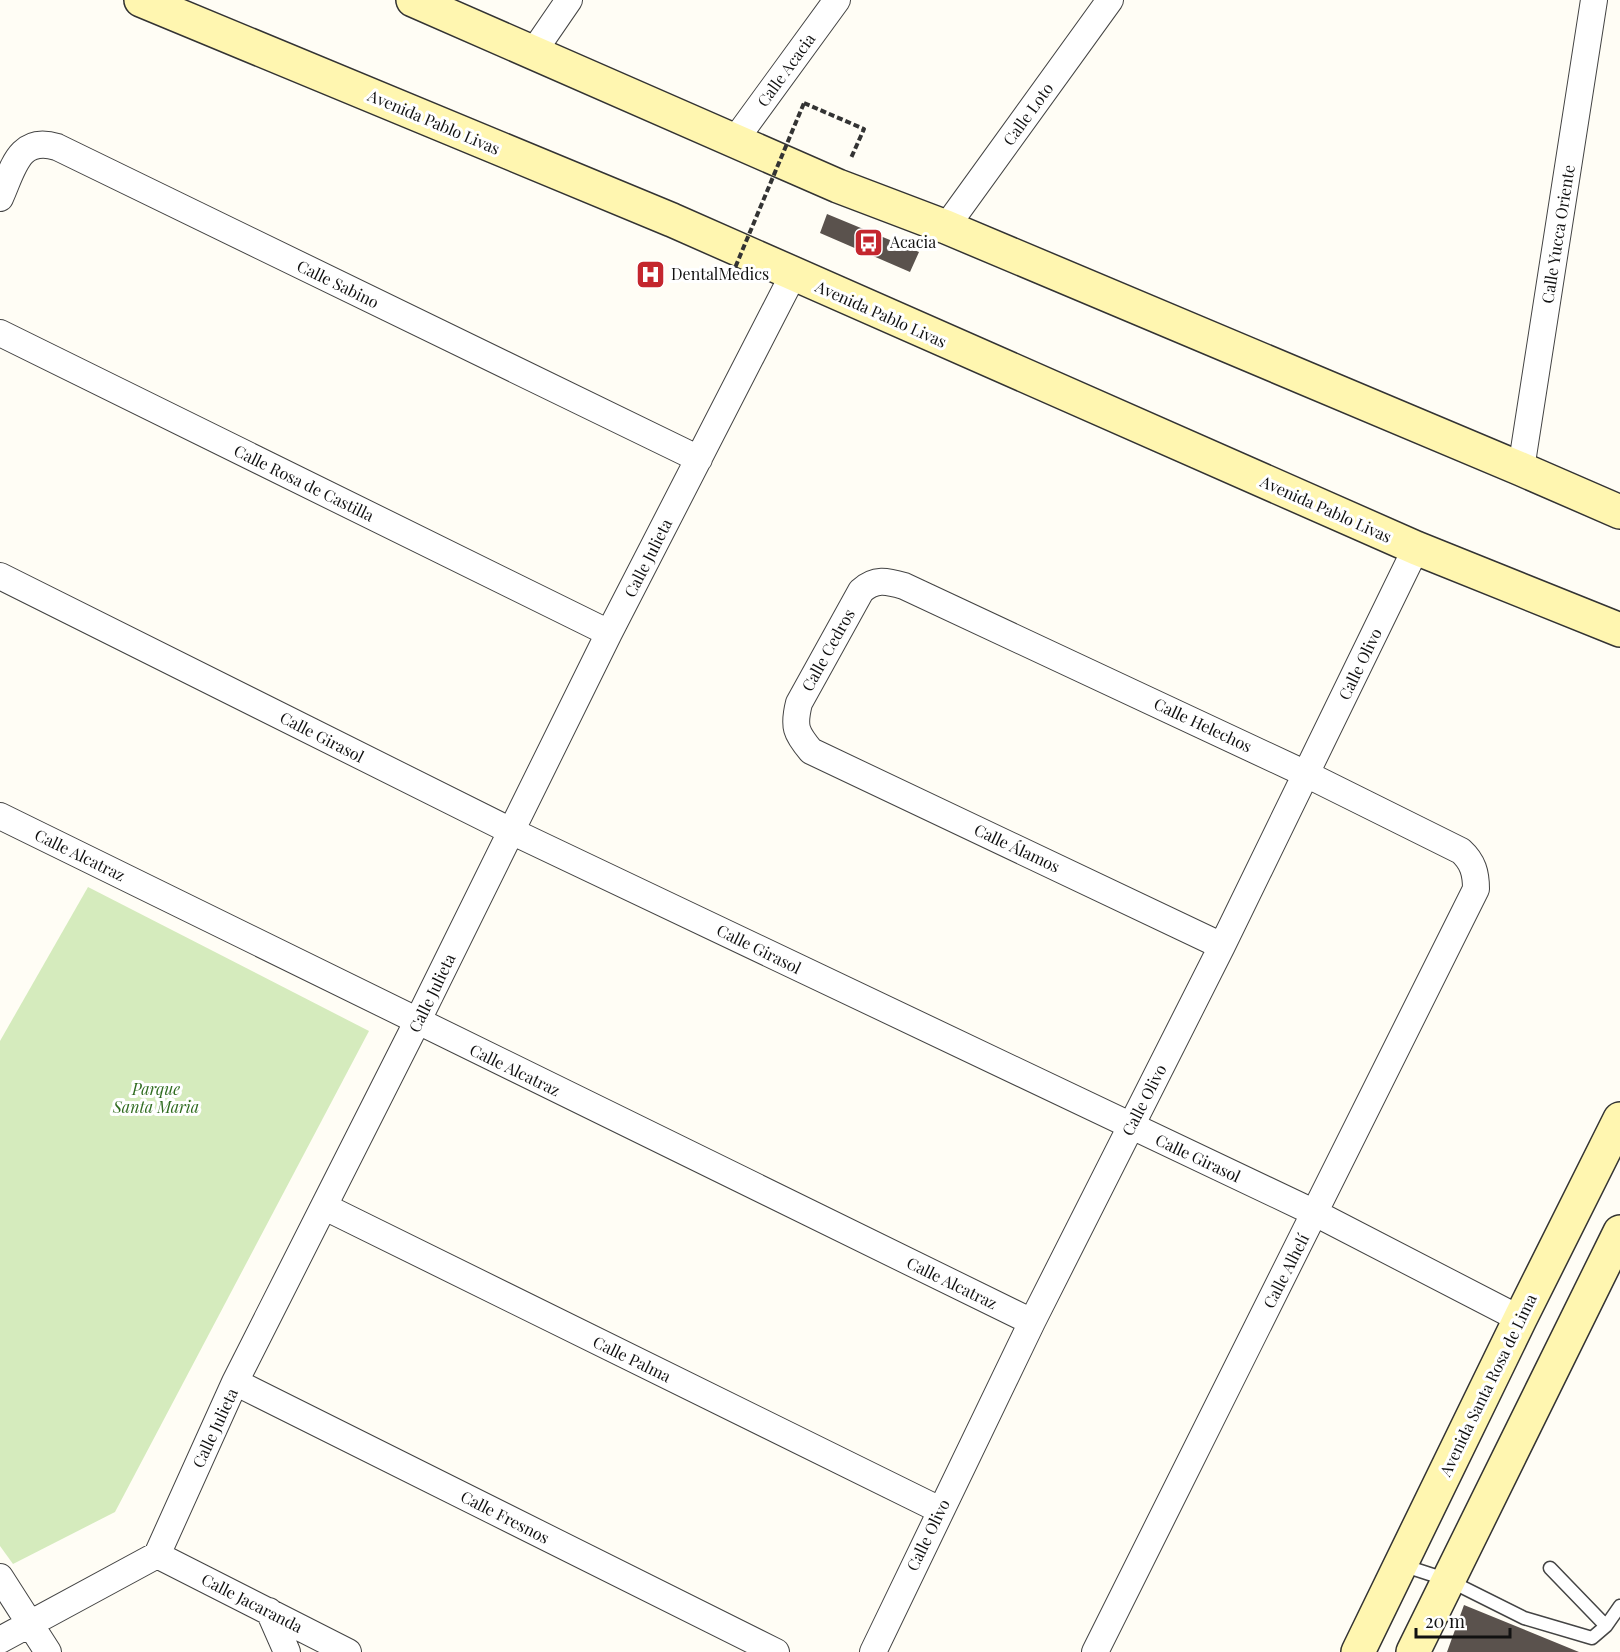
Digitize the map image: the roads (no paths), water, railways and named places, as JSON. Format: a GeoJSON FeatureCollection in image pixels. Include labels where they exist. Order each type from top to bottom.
{"type":"FeatureCollection","features":[{"type":"Feature","properties":{"kind":"main road","name":"Avenida Pablo Livas"},"geometry":{"type":"LineString","coordinates":[[141,0],[672,220],[1416,548],[1620,630]]}},
{"type":"Feature","properties":{"kind":"main road"},"geometry":{"type":"LineString","coordinates":[[413,0],[838,186],[946,227],[1620,512]]}},
{"type":"Feature","properties":{"kind":"main road","name":"Avenida Santa Rosa de Lima"},"geometry":{"type":"LineString","coordinates":[[1358,1652],[1520,1319],[1617,1132]]}},
{"type":"Feature","properties":{"kind":"main road"},"geometry":{"type":"LineString","coordinates":[[1413,1652],[1620,1232]]}},
{"type":"Feature","properties":{"kind":"street"},"geometry":{"type":"LineString","coordinates":[[534,51],[569,0]]}},
{"type":"Feature","properties":{"kind":"street","name":"Calle Acacia"},"geometry":{"type":"LineString","coordinates":[[735,140],[837,0]]}},
{"type":"Feature","properties":{"kind":"street","name":"Calle Loto"},"geometry":{"type":"LineString","coordinates":[[946,227],[1110,0]]}},
{"type":"Feature","properties":{"kind":"street","name":"Calle Yucca Oriente"},"geometry":{"type":"LineString","coordinates":[[1521,469],[1594,0]]}},
{"type":"Feature","properties":{"kind":"street","name":"Calle Sabino"},"geometry":{"type":"LineString","coordinates":[[0,198],[22,152],[32,145],[39,144],[57,147],[699,459]]}},
{"type":"Feature","properties":{"kind":"street","name":"Calle Julieta"},"geometry":{"type":"LineString","coordinates":[[157,1555],[235,1382],[325,1207],[609,633],[793,275]]}},
{"type":"Feature","properties":{"kind":"street","name":"Calle Rosa de Castilla"},"geometry":{"type":"LineString","coordinates":[[0,333],[609,633]]}},
{"type":"Feature","properties":{"kind":"street","name":"Calle Olivo"},"geometry":{"type":"LineString","coordinates":[[873,1652],[1032,1322],[1222,946],[1416,548]]}},
{"type":"Feature","properties":{"kind":"street","name":"Calle Girasol"},"geometry":{"type":"LineString","coordinates":[[0,576],[511,831],[1315,1213],[1520,1319]]}},
{"type":"Feature","properties":{"kind":"street","name":"Calle Cedros"},"geometry":{"type":"LineString","coordinates":[[811,751],[795,727],[799,703],[861,591],[868,584],[877,581],[889,581],[904,586]]}},
{"type":"Feature","properties":{"kind":"street","name":"Calle Helechos"},"geometry":{"type":"LineString","coordinates":[[904,586],[1306,774],[1461,851],[1469,858],[1474,869],[1476,889]]}},
{"type":"Feature","properties":{"kind":"street","name":"Calle Álamos"},"geometry":{"type":"LineString","coordinates":[[811,751],[1222,946]]}},
{"type":"Feature","properties":{"kind":"street","name":"Calle Alcatraz"},"geometry":{"type":"LineString","coordinates":[[0,816],[1032,1322]]}},
{"type":"Feature","properties":{"kind":"street","name":"Calle Alhelí"},"geometry":{"type":"LineString","coordinates":[[1095,1652],[1476,889]]}},
{"type":"Feature","properties":{"kind":"street","name":"Calle Palma"},"geometry":{"type":"LineString","coordinates":[[325,1207],[940,1510]]}},
{"type":"Feature","properties":{"kind":"street","name":"Calle Fresnos"},"geometry":{"type":"LineString","coordinates":[[235,1382],[776,1652]]}},
{"type":"Feature","properties":{"kind":"street"},"geometry":{"type":"LineString","coordinates":[[0,1640],[157,1555]]}},
{"type":"Feature","properties":{"kind":"street","name":"Calle Jacaranda"},"geometry":{"type":"LineString","coordinates":[[157,1555],[348,1652]]}},
{"type":"Feature","properties":{"kind":"street"},"geometry":{"type":"LineString","coordinates":[[0,1577],[48,1652]]}},
{"type":"Feature","properties":{"kind":"street"},"geometry":{"type":"LineString","coordinates":[[268,1611],[287,1652]]}},
{"type":"Feature","properties":{"kind":"lane"},"geometry":{"type":"LineString","coordinates":[[1401,1565],[1448,1580],[1524,1618],[1592,1638],[1605,1626],[1620,1606]]}},
{"type":"Feature","properties":{"kind":"lane"},"geometry":{"type":"LineString","coordinates":[[1550,1568],[1605,1626]]}},
{"type":"Feature","properties":{"kind":"place","name":"Acacia"},"geometry":{"type":"Point","coordinates":[869,242]}},
{"type":"Feature","properties":{"kind":"place","name":"DentalMedics"},"geometry":{"type":"Point","coordinates":[650,274]}},
{"type":"Feature","properties":{"kind":"park label","name":"Parque Santa Maria"},"geometry":{"type":"Point","coordinates":[156,1098]}}]}
